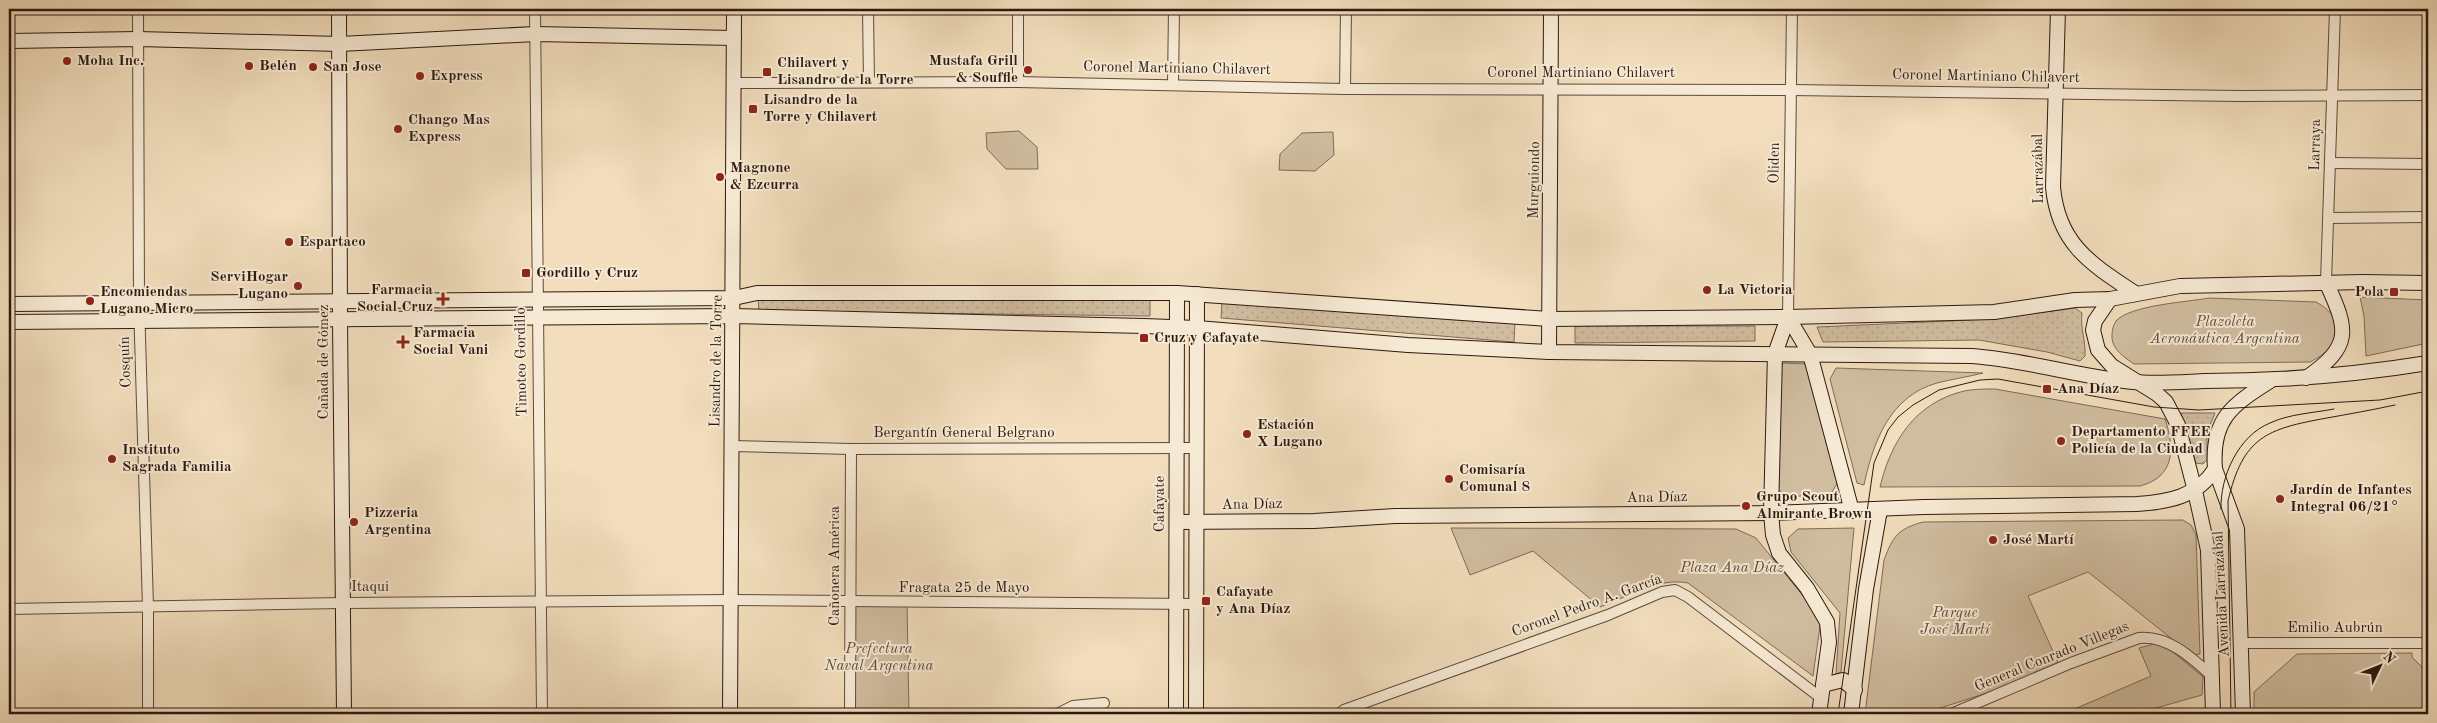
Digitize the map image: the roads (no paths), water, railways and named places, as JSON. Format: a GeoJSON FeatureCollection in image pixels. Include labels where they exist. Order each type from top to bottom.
{"type":"FeatureCollection","features":[{"type":"Feature","properties":{"kind":"main road","name":"Cañada de Gómez"},"geometry":{"type":"LineString","coordinates":[[339,9],[344,714]]}},
{"type":"Feature","properties":{"kind":"main road","name":"Lisandro de la Torre"},"geometry":{"type":"LineString","coordinates":[[730,714],[734,316],[734,9]]}},
{"type":"Feature","properties":{"kind":"main road","name":"Murguiondo"},"geometry":{"type":"LineString","coordinates":[[1549,352],[1551,9]]}},
{"type":"Feature","properties":{"kind":"main road","name":"Larrazábal"},"geometry":{"type":"LineString","coordinates":[[2058,9],[2054,94],[2053,187],[2056,212],[2068,238],[2086,259],[2135,293]]}},
{"type":"Feature","properties":{"kind":"main road"},"geometry":{"type":"LineString","coordinates":[[9,42],[138,39],[340,44],[535,34],[734,38]]}},
{"type":"Feature","properties":{"kind":"main road"},"geometry":{"type":"LineString","coordinates":[[9,304],[734,298],[757,293],[1177,293],[1549,319],[1788,317],[1994,312],[2075,300],[2110,298],[2187,285],[2326,282],[2428,283]]}},
{"type":"Feature","properties":{"kind":"main road"},"geometry":{"type":"LineString","coordinates":[[2305,379],[2331,358],[2343,336],[2343,322],[2339,309],[2326,282]]}},
{"type":"Feature","properties":{"kind":"main road","name":"Cafayate"},"geometry":{"type":"LineString","coordinates":[[1176,714],[1177,293]]}},
{"type":"Feature","properties":{"kind":"main road"},"geometry":{"type":"LineString","coordinates":[[1196,714],[1197,294]]}},
{"type":"Feature","properties":{"kind":"main road","name":"Avenida Larrazábal"},"geometry":{"type":"LineString","coordinates":[[2110,298],[2095,321],[2094,340],[2105,359],[2136,382],[2157,394],[2170,409],[2178,425],[2195,491],[2208,550],[2213,714]]}},
{"type":"Feature","properties":{"kind":"main road"},"geometry":{"type":"LineString","coordinates":[[9,322],[340,321],[734,316],[1178,327],[1323,339],[1549,352],[1980,356],[2011,360],[2076,374],[2136,382],[2305,379],[2368,373],[2428,363]]}},
{"type":"Feature","properties":{"kind":"main road"},"geometry":{"type":"LineString","coordinates":[[1788,317],[1775,354],[1771,513],[1773,535],[1779,552],[1808,588],[1827,622],[1829,642],[1819,714]]}},
{"type":"Feature","properties":{"kind":"main road"},"geometry":{"type":"LineString","coordinates":[[1788,317],[1810,354],[1852,512]]}},
{"type":"Feature","properties":{"kind":"main road","name":"Avenida Larrazábal"},"geometry":{"type":"LineString","coordinates":[[2243,714],[2237,529],[2215,469],[2215,445],[2218,432],[2230,410],[2271,381]]}},
{"type":"Feature","properties":{"kind":"main road","name":"Ana Díaz"},"geometry":{"type":"LineString","coordinates":[[1177,522],[1314,521],[1395,516],[1852,512],[2137,504],[2172,499],[2195,491],[2215,469]]}},
{"type":"Feature","properties":{"kind":"main road"},"geometry":{"type":"LineString","coordinates":[[1852,714],[1866,589],[1880,510]]}},
{"type":"Feature","properties":{"kind":"main road"},"geometry":{"type":"LineString","coordinates":[[1822,692],[1843,680],[1854,690]]}},
{"type":"Feature","properties":{"kind":"street","name":"Cosquín"},"geometry":{"type":"LineString","coordinates":[[138,9],[139,303],[148,607],[148,714]]}},
{"type":"Feature","properties":{"kind":"street","name":"Timoteo Gordillo"},"geometry":{"type":"LineString","coordinates":[[535,9],[536,318],[542,714]]}},
{"type":"Feature","properties":{"kind":"street"},"geometry":{"type":"LineString","coordinates":[[868,9],[868,82]]}},
{"type":"Feature","properties":{"kind":"street"},"geometry":{"type":"LineString","coordinates":[[1018,9],[1018,82]]}},
{"type":"Feature","properties":{"kind":"street"},"geometry":{"type":"LineString","coordinates":[[1173,84],[1174,9]]}},
{"type":"Feature","properties":{"kind":"street"},"geometry":{"type":"LineString","coordinates":[[1346,9],[1346,89]]}},
{"type":"Feature","properties":{"kind":"street","name":"Oliden"},"geometry":{"type":"LineString","coordinates":[[1788,317],[1792,9]]}},
{"type":"Feature","properties":{"kind":"street","name":"Larraya"},"geometry":{"type":"LineString","coordinates":[[2326,282],[2332,163],[2335,9]]}},
{"type":"Feature","properties":{"kind":"street","name":"Coronel Martiniano Chilavert"},"geometry":{"type":"LineString","coordinates":[[734,83],[1018,82],[1346,89],[2428,95]]}},
{"type":"Feature","properties":{"kind":"street"},"geometry":{"type":"LineString","coordinates":[[2332,163],[2428,164]]}},
{"type":"Feature","properties":{"kind":"street"},"geometry":{"type":"LineString","coordinates":[[2329,218],[2428,217]]}},
{"type":"Feature","properties":{"kind":"street","name":"Bergantín General Belgrano"},"geometry":{"type":"LineString","coordinates":[[732,446],[851,449],[1196,448]]}},
{"type":"Feature","properties":{"kind":"street","name":"Cañonera América"},"geometry":{"type":"LineString","coordinates":[[850,714],[851,449]]}},
{"type":"Feature","properties":{"kind":"street","name":"Coronel Pedro A. García"},"geometry":{"type":"LineString","coordinates":[[1339,714],[1344,710],[1600,618],[1662,592],[1675,590],[1688,597],[1822,692]]}},
{"type":"Feature","properties":{"kind":"street","name":"Itaqui"},"geometry":{"type":"LineString","coordinates":[[9,609],[342,602],[732,600]]}},
{"type":"Feature","properties":{"kind":"street","name":"Fragata 25 de Mayo"},"geometry":{"type":"LineString","coordinates":[[732,600],[1196,604]]}},
{"type":"Feature","properties":{"kind":"street","name":"General Conrado Villegas"},"geometry":{"type":"LineString","coordinates":[[1951,714],[2138,638],[2150,637],[2166,642],[2213,677]]}},
{"type":"Feature","properties":{"kind":"street","name":"Emilio Aubrún"},"geometry":{"type":"LineString","coordinates":[[2242,643],[2428,643]]}},
{"type":"Feature","properties":{"kind":"street"},"geometry":{"type":"LineString","coordinates":[[1057,714],[1078,704],[1104,703]]}},
{"type":"Feature","properties":{"kind":"tram line"},"geometry":{"type":"LineString","coordinates":[[1838,714],[1874,463],[1888,430],[1898,417],[1913,405],[1939,390],[1980,380],[1998,379],[2154,407],[2199,410],[2380,400],[2428,391]]}},
{"type":"Feature","properties":{"kind":"tram line"},"geometry":{"type":"LineString","coordinates":[[2231,714],[2228,501],[2241,463],[2260,440],[2273,432],[2306,422],[2395,405]]}},
{"type":"Feature","properties":{"kind":"tram line"},"geometry":{"type":"LineString","coordinates":[[2221,509],[2224,484],[2228,471],[2240,447],[2249,437],[2259,429],[2277,420],[2334,409]]}},
{"type":"Feature","properties":{"kind":"place","name":"Moha Inc."},"geometry":{"type":"Point","coordinates":[67,61]}},
{"type":"Feature","properties":{"kind":"place","name":"Belén"},"geometry":{"type":"Point","coordinates":[249,66]}},
{"type":"Feature","properties":{"kind":"place","name":"San Jose"},"geometry":{"type":"Point","coordinates":[313,67]}},
{"type":"Feature","properties":{"kind":"place","name":"Mustafa Grill & Souffle"},"geometry":{"type":"Point","coordinates":[1028,70]}},
{"type":"Feature","properties":{"kind":"place","name":"Chilavert y Lisandro de la Torre"},"geometry":{"type":"Point","coordinates":[767,72]}},
{"type":"Feature","properties":{"kind":"place","name":"Express"},"geometry":{"type":"Point","coordinates":[420,76]}},
{"type":"Feature","properties":{"kind":"place","name":"Lisandro de la Torre y Chilavert"},"geometry":{"type":"Point","coordinates":[753,109]}},
{"type":"Feature","properties":{"kind":"place","name":"Chango Mas Express"},"geometry":{"type":"Point","coordinates":[398,129]}},
{"type":"Feature","properties":{"kind":"place","name":"Magnone & Ezcurra"},"geometry":{"type":"Point","coordinates":[720,177]}},
{"type":"Feature","properties":{"kind":"place","name":"Espartaco"},"geometry":{"type":"Point","coordinates":[289,242]}},
{"type":"Feature","properties":{"kind":"place","name":"Gordillo y Cruz"},"geometry":{"type":"Point","coordinates":[526,273]}},
{"type":"Feature","properties":{"kind":"place","name":"ServiHogar Lugano"},"geometry":{"type":"Point","coordinates":[298,286]}},
{"type":"Feature","properties":{"kind":"place","name":"La Victoria"},"geometry":{"type":"Point","coordinates":[1707,290]}},
{"type":"Feature","properties":{"kind":"place","name":"Pola"},"geometry":{"type":"Point","coordinates":[2394,292]}},
{"type":"Feature","properties":{"kind":"place","name":"Farmacia Social Cruz"},"geometry":{"type":"Point","coordinates":[443,299]}},
{"type":"Feature","properties":{"kind":"place","name":"Encomiendas Lugano Micro"},"geometry":{"type":"Point","coordinates":[90,301]}},
{"type":"Feature","properties":{"kind":"place","name":"Cruz y Cafayate"},"geometry":{"type":"Point","coordinates":[1144,338]}},
{"type":"Feature","properties":{"kind":"place","name":"Farmacia Social Vani"},"geometry":{"type":"Point","coordinates":[403,342]}},
{"type":"Feature","properties":{"kind":"place","name":"Ana Díaz"},"geometry":{"type":"Point","coordinates":[2047,389]}},
{"type":"Feature","properties":{"kind":"place","name":"Estación X Lugano"},"geometry":{"type":"Point","coordinates":[1247,434]}},
{"type":"Feature","properties":{"kind":"place","name":"Departamento FFEE Policía de la Ciudad"},"geometry":{"type":"Point","coordinates":[2061,441]}},
{"type":"Feature","properties":{"kind":"place","name":"Instituto Sagrada Familia"},"geometry":{"type":"Point","coordinates":[112,459]}},
{"type":"Feature","properties":{"kind":"place","name":"Comisaría Comunal 8"},"geometry":{"type":"Point","coordinates":[1449,479]}},
{"type":"Feature","properties":{"kind":"place","name":"Jardín de Infantes Integral 06/21°"},"geometry":{"type":"Point","coordinates":[2280,499]}},
{"type":"Feature","properties":{"kind":"place","name":"Grupo Scout Almirante Brown"},"geometry":{"type":"Point","coordinates":[1746,506]}},
{"type":"Feature","properties":{"kind":"place","name":"Pizzeria Argentina"},"geometry":{"type":"Point","coordinates":[354,522]}},
{"type":"Feature","properties":{"kind":"place","name":"José Martí"},"geometry":{"type":"Point","coordinates":[1993,540]}},
{"type":"Feature","properties":{"kind":"place","name":"Cafayate y Ana Díaz"},"geometry":{"type":"Point","coordinates":[1206,601]}},
{"type":"Feature","properties":{"kind":"park label","name":"Plazoleta Aeronáutica Argentina"},"geometry":{"type":"Point","coordinates":[2225,330]}},
{"type":"Feature","properties":{"kind":"park label","name":"Plaza Ana Díaz"},"geometry":{"type":"Point","coordinates":[1732,568]}},
{"type":"Feature","properties":{"kind":"park label","name":"Parque José Martí"},"geometry":{"type":"Point","coordinates":[1955,622]}},
{"type":"Feature","properties":{"kind":"park label","name":"Prefectura Naval Argentina"},"geometry":{"type":"Point","coordinates":[879,658]}}]}
